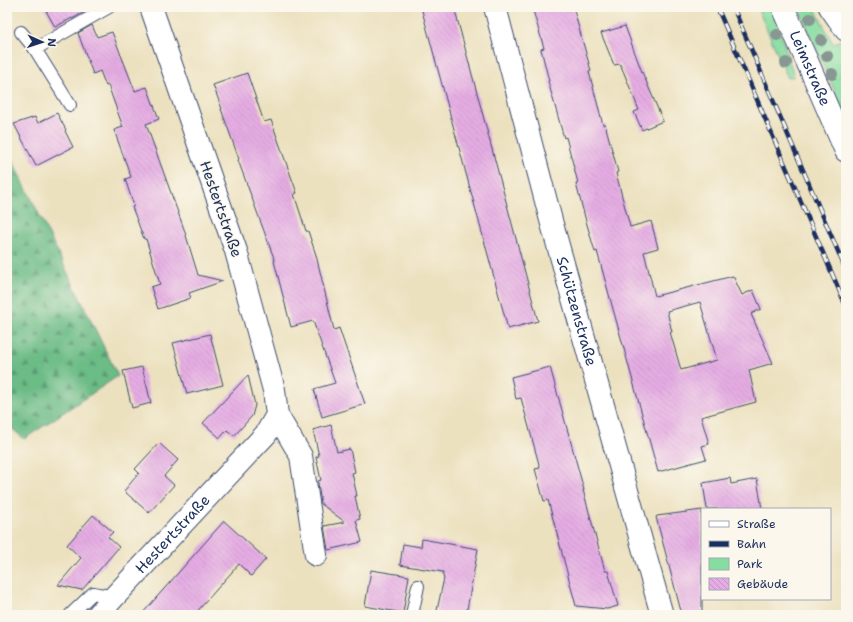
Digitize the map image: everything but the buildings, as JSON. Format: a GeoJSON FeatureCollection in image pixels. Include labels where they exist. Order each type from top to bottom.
{"type":"FeatureCollection","features":[{"type":"Feature","properties":{"kind":"street","name":"Hestertstraße"},"geometry":{"type":"LineString","coordinates":[[151,7],[236,250],[274,390],[277,415],[301,456],[316,555]]}},
{"type":"Feature","properties":{"kind":"street","name":"Schützenstraße"},"geometry":{"type":"LineString","coordinates":[[494,7],[552,224],[662,615]]}},
{"type":"Feature","properties":{"kind":"street","name":"Leimstraße"},"geometry":{"type":"LineString","coordinates":[[783,7],[846,151]]}},
{"type":"Feature","properties":{"kind":"street"},"geometry":{"type":"LineString","coordinates":[[830,7],[846,30]]}},
{"type":"Feature","properties":{"kind":"street","name":"Hestertstraße"},"geometry":{"type":"LineString","coordinates":[[98,615],[266,434],[277,415]]}},
{"type":"Feature","properties":{"kind":"lane"},"geometry":{"type":"LineString","coordinates":[[35,49],[109,7]]}},
{"type":"Feature","properties":{"kind":"lane"},"geometry":{"type":"LineString","coordinates":[[21,32],[35,49],[70,105]]}},
{"type":"Feature","properties":{"kind":"lane"},"geometry":{"type":"LineString","coordinates":[[412,615],[418,586]]}},
{"type":"Feature","properties":{"kind":"lane"},"geometry":{"type":"LineString","coordinates":[[70,615],[93,593],[114,597]]}},
{"type":"Feature","properties":{"kind":"green space"},"geometry":{"type":"Polygon","coordinates":[[[757,7],[772,7],[794,76],[788,78],[757,7]]]}},
{"type":"Feature","properties":{"kind":"green space"},"geometry":{"type":"Polygon","coordinates":[[[798,7],[814,7],[833,44],[842,39],[846,47],[846,117],[798,7]]]}},
{"type":"Feature","properties":{"kind":"green space"},"geometry":{"type":"Polygon","coordinates":[[[7,149],[118,376],[24,439],[7,424],[7,149]]]}},
{"type":"Feature","properties":{"kind":"railway"},"geometry":{"type":"LineString","coordinates":[[717,7],[846,306]]}},
{"type":"Feature","properties":{"kind":"railway"},"geometry":{"type":"LineString","coordinates":[[733,7],[846,270]]}}]}
